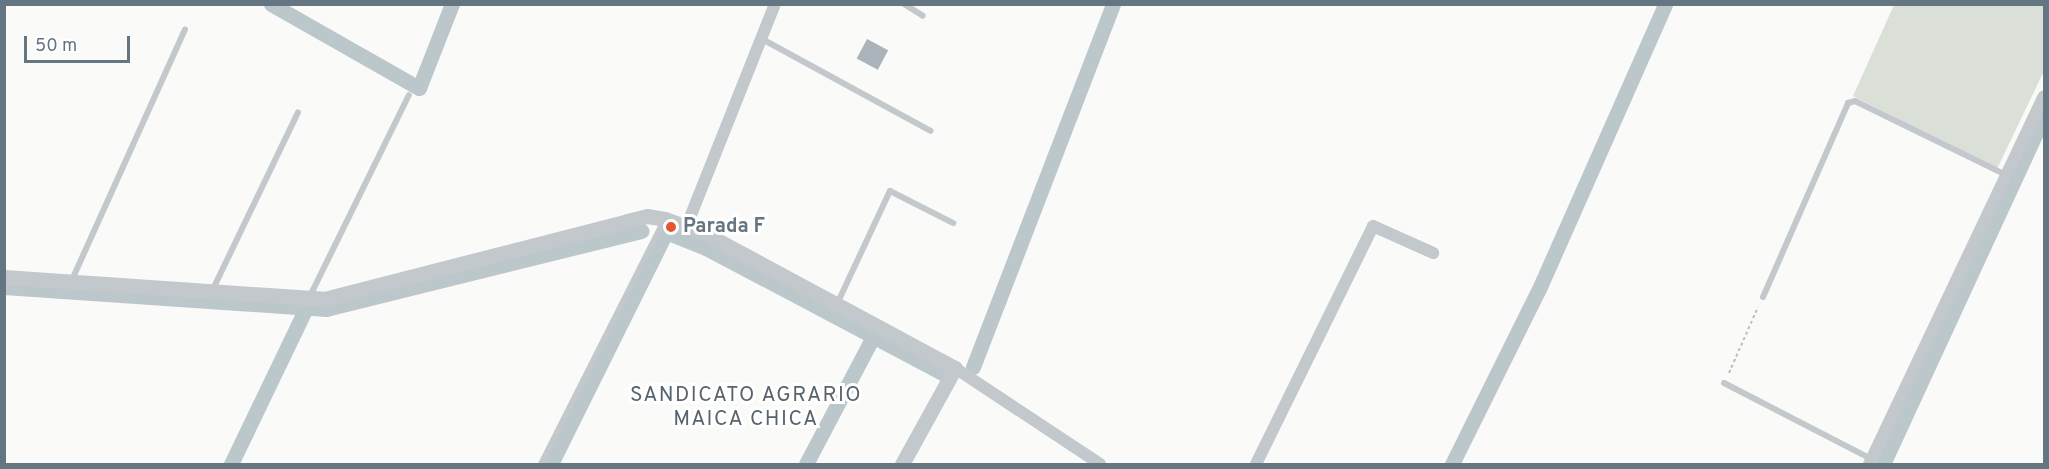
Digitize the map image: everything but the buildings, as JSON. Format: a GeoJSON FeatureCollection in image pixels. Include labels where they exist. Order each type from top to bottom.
{"type":"FeatureCollection","features":[{"type":"Feature","properties":{"kind":"street"},"geometry":{"type":"LineString","coordinates":[[687,225],[775,4]]}},
{"type":"Feature","properties":{"kind":"street"},"geometry":{"type":"LineString","coordinates":[[1870,462],[2044,96]]}},
{"type":"Feature","properties":{"kind":"street"},"geometry":{"type":"LineString","coordinates":[[4,277],[324,299],[647,216],[665,219],[687,225],[955,368],[1100,465]]}},
{"type":"Feature","properties":{"kind":"street"},"geometry":{"type":"LineString","coordinates":[[1256,465],[1373,226],[1432,253]]}},
{"type":"Feature","properties":{"kind":"street"},"geometry":{"type":"LineString","coordinates":[[902,465],[955,368]]}},
{"type":"Feature","properties":{"kind":"lane"},"geometry":{"type":"LineString","coordinates":[[904,4],[923,16]]}},
{"type":"Feature","properties":{"kind":"lane"},"geometry":{"type":"LineString","coordinates":[[70,282],[185,29]]}},
{"type":"Feature","properties":{"kind":"lane"},"geometry":{"type":"LineString","coordinates":[[762,39],[931,131]]}},
{"type":"Feature","properties":{"kind":"lane"},"geometry":{"type":"LineString","coordinates":[[309,298],[409,94]]}},
{"type":"Feature","properties":{"kind":"lane"},"geometry":{"type":"LineString","coordinates":[[1763,297],[1848,103],[1855,101],[2006,175]]}},
{"type":"Feature","properties":{"kind":"lane"},"geometry":{"type":"LineString","coordinates":[[212,293],[298,112]]}},
{"type":"Feature","properties":{"kind":"lane"},"geometry":{"type":"LineString","coordinates":[[837,305],[890,191],[953,223]]}},
{"type":"Feature","properties":{"kind":"lane"},"geometry":{"type":"LineString","coordinates":[[541,465],[665,219]]}},
{"type":"Feature","properties":{"kind":"lane"},"geometry":{"type":"LineString","coordinates":[[1724,383],[1870,462]]}},
{"type":"Feature","properties":{"kind":"path"},"geometry":{"type":"LineString","coordinates":[[1724,383],[1763,297]]}},
{"type":"Feature","properties":{"kind":"shaded area"},"geometry":{"type":"Polygon","coordinates":[[[1894,5],[2044,5],[2044,71],[1997,169],[1853,96],[1894,5]]]}},
{"type":"Feature","properties":{"kind":"waterway"},"geometry":{"type":"LineString","coordinates":[[271,4],[419,88],[452,4]]}},
{"type":"Feature","properties":{"kind":"waterway"},"geometry":{"type":"LineString","coordinates":[[973,367],[1113,4]]}},
{"type":"Feature","properties":{"kind":"waterway"},"geometry":{"type":"LineString","coordinates":[[1452,464],[1539,289],[1665,4]]}},
{"type":"Feature","properties":{"kind":"waterway"},"geometry":{"type":"LineString","coordinates":[[1883,464],[2044,116]]}},
{"type":"Feature","properties":{"kind":"waterway"},"geometry":{"type":"LineString","coordinates":[[4,287],[326,309],[642,231]]}},
{"type":"Feature","properties":{"kind":"waterway"},"geometry":{"type":"LineString","coordinates":[[551,464],[666,232],[706,248],[942,373]]}},
{"type":"Feature","properties":{"kind":"waterway"},"geometry":{"type":"LineString","coordinates":[[231,464],[306,308]]}},
{"type":"Feature","properties":{"kind":"waterway"},"geometry":{"type":"LineString","coordinates":[[806,464],[873,337]]}},
{"type":"Feature","properties":{"kind":"place","name":"Parada F"},"geometry":{"type":"Point","coordinates":[671,227]}},
{"type":"Feature","properties":{"kind":"district","name":"SANDICATO AGRARIO MAICA CHICA"},"geometry":{"type":"Point","coordinates":[746,408]}}]}
